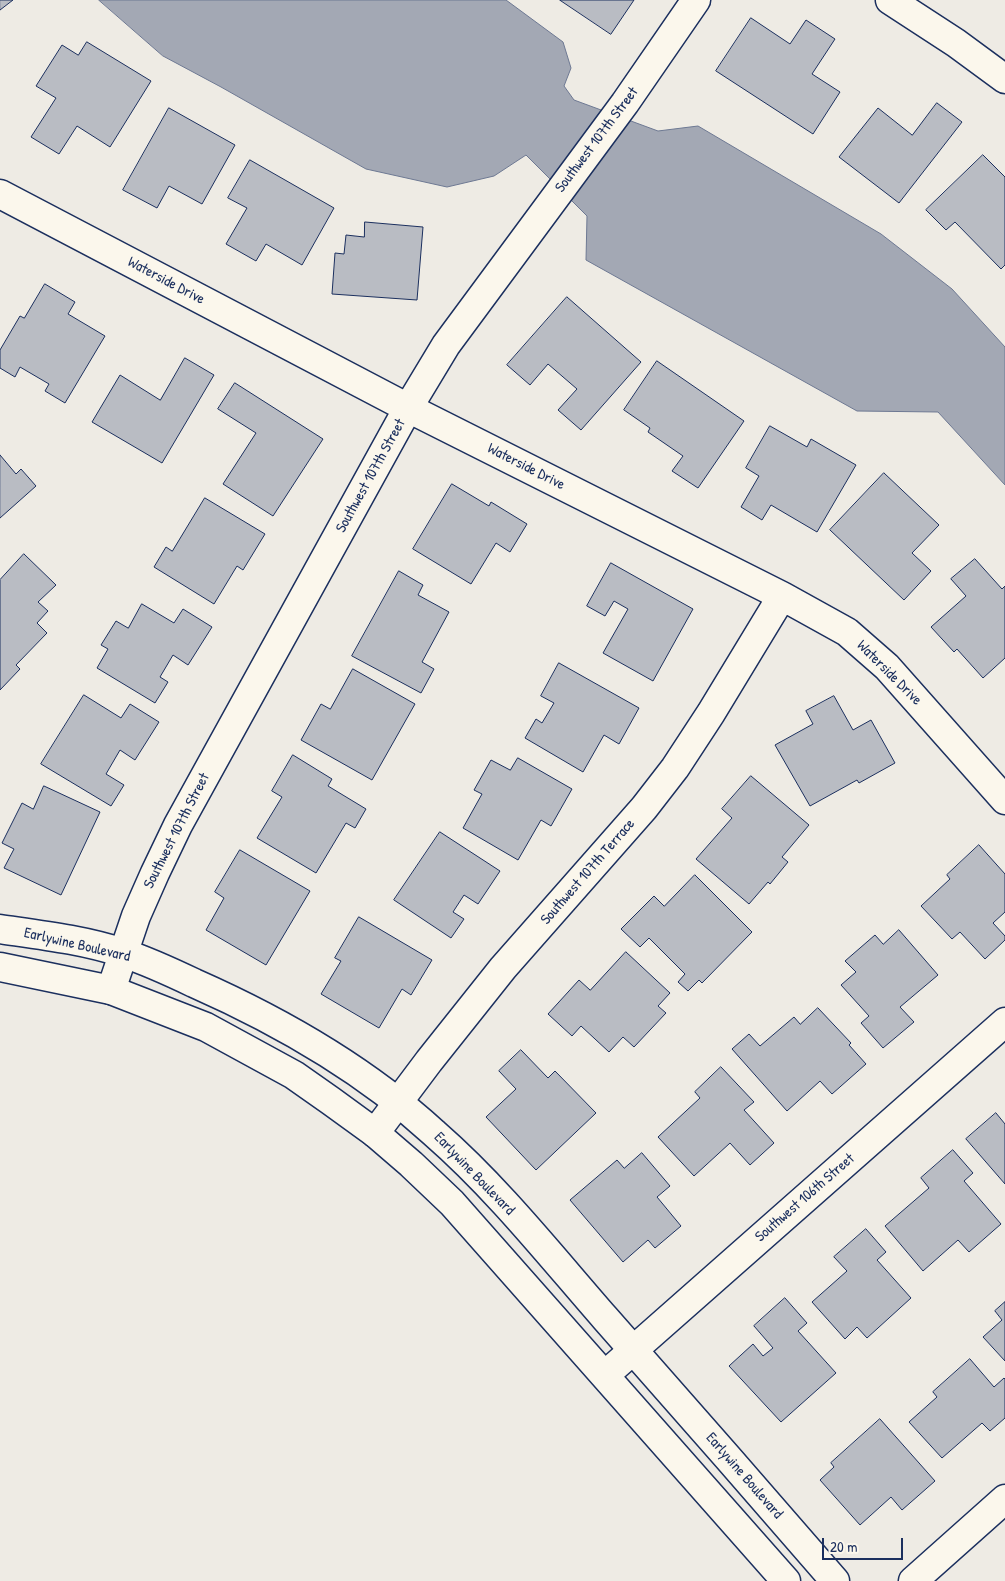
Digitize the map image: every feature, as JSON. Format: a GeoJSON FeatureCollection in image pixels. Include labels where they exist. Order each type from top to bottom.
{"type":"FeatureCollection","features":[{"type":"Feature","properties":{"kind":"street","name":"Southwest 107th Street"},"geometry":{"type":"LineString","coordinates":[[111,990],[136,916],[178,825],[408,408],[446,345],[626,102],[696,0]]}},
{"type":"Feature","properties":{"kind":"street"},"geometry":{"type":"LineString","coordinates":[[890,0],[956,43],[1005,79]]}},
{"type":"Feature","properties":{"kind":"street","name":"Waterside Drive"},"geometry":{"type":"LineString","coordinates":[[0,194],[408,408],[782,596],[847,632],[887,667],[1005,800]]}},
{"type":"Feature","properties":{"kind":"street","name":"Southwest 107th Terrace"},"geometry":{"type":"LineString","coordinates":[[375,1133],[397,1102],[503,968],[644,808],[675,768],[712,713],[782,596]]}},
{"type":"Feature","properties":{"kind":"street","name":"Earlywine Boulevard"},"geometry":{"type":"LineString","coordinates":[[0,928],[64,939],[123,953],[242,1004],[282,1025],[371,1082],[397,1102],[469,1166],[504,1204],[836,1581]]}},
{"type":"Feature","properties":{"kind":"street"},"geometry":{"type":"LineString","coordinates":[[0,967],[111,990],[206,1028],[294,1075],[375,1133],[452,1203],[786,1581]]}},
{"type":"Feature","properties":{"kind":"street","name":"Southwest 106th Street"},"geometry":{"type":"LineString","coordinates":[[605,1375],[1005,1022]]}},
{"type":"Feature","properties":{"kind":"street"},"geometry":{"type":"LineString","coordinates":[[913,1581],[1005,1499]]}},
{"type":"Feature","properties":{"kind":"shaded area"},"geometry":{"type":"Polygon","coordinates":[[[99,0],[506,0],[563,42],[571,68],[564,86],[574,100],[658,131],[698,126],[881,234],[952,289],[1005,347],[1005,485],[938,412],[857,411],[586,260],[587,216],[526,155],[494,176],[447,187],[366,169],[163,56],[99,0]]]}},
{"type":"Feature","properties":{"kind":"building"},"geometry":{"type":"Polygon","coordinates":[[[0,0],[13,0],[0,10],[0,0]]]}},
{"type":"Feature","properties":{"kind":"building"},"geometry":{"type":"Polygon","coordinates":[[[560,0],[634,0],[611,34],[560,0]]]}},
{"type":"Feature","properties":{"kind":"building"},"geometry":{"type":"Polygon","coordinates":[[[751,18],[790,44],[806,20],[835,39],[812,74],[840,92],[813,134],[716,71],[751,18]]]}},
{"type":"Feature","properties":{"kind":"building"},"geometry":{"type":"Polygon","coordinates":[[[87,42],[151,81],[110,147],[77,126],[59,154],[31,137],[56,98],[36,86],[62,45],[78,55],[87,42]]]}},
{"type":"Feature","properties":{"kind":"building"},"geometry":{"type":"Polygon","coordinates":[[[937,103],[962,122],[899,203],[839,157],[878,108],[912,135],[937,103]]]}},
{"type":"Feature","properties":{"kind":"building"},"geometry":{"type":"Polygon","coordinates":[[[169,108],[235,145],[202,204],[169,186],[157,208],[123,190],[169,108]]]}},
{"type":"Feature","properties":{"kind":"building"},"geometry":{"type":"Polygon","coordinates":[[[983,155],[1005,177],[1005,265],[1001,269],[955,222],[946,230],[926,210],[983,155]]]}},
{"type":"Feature","properties":{"kind":"building"},"geometry":{"type":"Polygon","coordinates":[[[250,160],[334,208],[302,265],[266,244],[256,261],[226,244],[247,208],[228,198],[250,160]]]}},
{"type":"Feature","properties":{"kind":"building"},"geometry":{"type":"Polygon","coordinates":[[[365,222],[423,227],[417,300],[332,294],[335,253],[344,254],[346,235],[364,237],[365,222]]]}},
{"type":"Feature","properties":{"kind":"building"},"geometry":{"type":"Polygon","coordinates":[[[45,284],[75,302],[68,314],[105,336],[65,403],[45,391],[49,384],[20,367],[15,377],[0,368],[0,350],[20,316],[24,318],[45,284]]]}},
{"type":"Feature","properties":{"kind":"building"},"geometry":{"type":"Polygon","coordinates":[[[567,297],[641,362],[581,430],[558,410],[577,389],[548,364],[530,385],[507,365],[567,297]]]}},
{"type":"Feature","properties":{"kind":"building"},"geometry":{"type":"Polygon","coordinates":[[[185,358],[214,375],[162,463],[92,422],[120,375],[160,400],[185,358]]]}},
{"type":"Feature","properties":{"kind":"building"},"geometry":{"type":"Polygon","coordinates":[[[657,361],[744,421],[698,488],[672,471],[683,456],[648,432],[650,428],[624,410],[657,361]]]}},
{"type":"Feature","properties":{"kind":"building"},"geometry":{"type":"Polygon","coordinates":[[[235,383],[323,439],[273,516],[223,484],[256,433],[218,409],[235,383]]]}},
{"type":"Feature","properties":{"kind":"building"},"geometry":{"type":"Polygon","coordinates":[[[770,426],[807,447],[811,439],[856,465],[817,532],[771,505],[762,520],[741,507],[759,476],[746,468],[770,426]]]}},
{"type":"Feature","properties":{"kind":"building"},"geometry":{"type":"Polygon","coordinates":[[[0,455],[16,474],[21,469],[36,486],[0,518],[0,455]]]}},
{"type":"Feature","properties":{"kind":"building"},"geometry":{"type":"Polygon","coordinates":[[[884,473],[939,525],[912,553],[931,571],[904,600],[830,530],[884,473]]]}},
{"type":"Feature","properties":{"kind":"building"},"geometry":{"type":"Polygon","coordinates":[[[452,484],[489,506],[491,502],[527,524],[510,552],[496,543],[471,584],[413,549],[452,484]]]}},
{"type":"Feature","properties":{"kind":"building"},"geometry":{"type":"Polygon","coordinates":[[[205,498],[265,534],[243,570],[237,566],[214,604],[154,567],[166,547],[172,551],[205,498]]]}},
{"type":"Feature","properties":{"kind":"building"},"geometry":{"type":"Polygon","coordinates":[[[24,554],[56,585],[38,602],[48,611],[37,623],[47,633],[16,665],[20,669],[0,690],[0,580],[24,554]]]}},
{"type":"Feature","properties":{"kind":"building"},"geometry":{"type":"Polygon","coordinates":[[[975,559],[1002,589],[1005,586],[1005,658],[983,678],[957,649],[954,652],[931,627],[966,596],[951,579],[975,559]]]}},
{"type":"Feature","properties":{"kind":"building"},"geometry":{"type":"Polygon","coordinates":[[[611,563],[693,609],[653,681],[603,653],[628,609],[614,601],[605,616],[587,606],[611,563]]]}},
{"type":"Feature","properties":{"kind":"building"},"geometry":{"type":"Polygon","coordinates":[[[399,571],[423,585],[418,595],[449,612],[422,662],[434,669],[421,693],[352,656],[399,571]]]}},
{"type":"Feature","properties":{"kind":"building"},"geometry":{"type":"Polygon","coordinates":[[[142,604],[174,623],[183,609],[212,627],[188,665],[173,655],[160,677],[168,682],[155,703],[97,668],[108,649],[101,645],[116,621],[128,628],[142,604]]]}},
{"type":"Feature","properties":{"kind":"building"},"geometry":{"type":"Polygon","coordinates":[[[559,663],[639,708],[619,744],[604,735],[583,772],[525,738],[536,719],[542,723],[554,703],[541,696],[559,663]]]}},
{"type":"Feature","properties":{"kind":"building"},"geometry":{"type":"Polygon","coordinates":[[[353,669],[415,704],[372,780],[301,740],[321,704],[330,709],[353,669]]]}},
{"type":"Feature","properties":{"kind":"building"},"geometry":{"type":"Polygon","coordinates":[[[84,695],[121,718],[130,704],[159,722],[135,760],[120,750],[106,774],[124,785],[111,806],[41,764],[84,695]]]}},
{"type":"Feature","properties":{"kind":"building"},"geometry":{"type":"Polygon","coordinates":[[[834,696],[853,730],[871,720],[895,763],[859,783],[857,780],[810,806],[775,745],[813,724],[806,711],[834,696]]]}},
{"type":"Feature","properties":{"kind":"building"},"geometry":{"type":"Polygon","coordinates":[[[293,755],[332,779],[328,786],[366,809],[355,828],[346,823],[316,873],[257,838],[282,797],[272,791],[293,755]]]}},
{"type":"Feature","properties":{"kind":"building"},"geometry":{"type":"Polygon","coordinates":[[[518,758],[572,789],[551,826],[541,820],[518,860],[463,828],[482,794],[474,790],[491,760],[510,770],[518,758]]]}},
{"type":"Feature","properties":{"kind":"building"},"geometry":{"type":"Polygon","coordinates":[[[751,776],[809,825],[782,857],[788,862],[770,884],[768,882],[749,904],[696,859],[732,818],[722,809],[751,776]]]}},
{"type":"Feature","properties":{"kind":"building"},"geometry":{"type":"Polygon","coordinates":[[[44,786],[100,812],[61,895],[4,868],[14,849],[2,843],[22,803],[33,809],[44,786]]]}},
{"type":"Feature","properties":{"kind":"building"},"geometry":{"type":"Polygon","coordinates":[[[440,832],[500,871],[478,904],[464,895],[453,912],[464,919],[451,938],[394,900],[440,832]]]}},
{"type":"Feature","properties":{"kind":"building"},"geometry":{"type":"Polygon","coordinates":[[[979,845],[1005,874],[1005,912],[993,923],[1005,936],[1005,940],[985,959],[960,932],[952,939],[921,906],[950,879],[947,875],[979,845]]]}},
{"type":"Feature","properties":{"kind":"building"},"geometry":{"type":"Polygon","coordinates":[[[240,850],[310,891],[266,965],[206,930],[224,898],[215,892],[240,850]]]}},
{"type":"Feature","properties":{"kind":"building"},"geometry":{"type":"Polygon","coordinates":[[[695,875],[752,932],[702,983],[699,980],[688,991],[678,982],[685,974],[649,938],[640,947],[621,929],[654,896],[664,906],[695,875]]]}},
{"type":"Feature","properties":{"kind":"building"},"geometry":{"type":"Polygon","coordinates":[[[359,917],[432,960],[411,995],[402,989],[379,1028],[321,994],[341,961],[335,958],[359,917]]]}},
{"type":"Feature","properties":{"kind":"building"},"geometry":{"type":"Polygon","coordinates":[[[899,930],[938,975],[900,1007],[914,1022],[883,1048],[861,1023],[869,1016],[841,985],[856,972],[845,961],[875,935],[883,944],[899,930]]]}},
{"type":"Feature","properties":{"kind":"building"},"geometry":{"type":"Polygon","coordinates":[[[626,952],[670,993],[658,1006],[666,1013],[634,1047],[623,1037],[609,1052],[581,1026],[572,1036],[548,1014],[579,980],[590,990],[626,952]]]}},
{"type":"Feature","properties":{"kind":"building"},"geometry":{"type":"Polygon","coordinates":[[[818,1008],[851,1043],[849,1045],[866,1064],[832,1094],[820,1081],[787,1111],[732,1049],[749,1034],[760,1046],[794,1017],[800,1024],[818,1008]]]}},
{"type":"Feature","properties":{"kind":"building"},"geometry":{"type":"Polygon","coordinates":[[[521,1050],[548,1078],[555,1071],[596,1113],[536,1170],[486,1117],[516,1089],[499,1071],[521,1050]]]}},
{"type":"Feature","properties":{"kind":"building"},"geometry":{"type":"Polygon","coordinates":[[[721,1067],[754,1102],[744,1110],[774,1143],[750,1165],[730,1143],[694,1176],[658,1137],[700,1098],[695,1092],[721,1067]]]}},
{"type":"Feature","properties":{"kind":"building"},"geometry":{"type":"Polygon","coordinates":[[[996,1113],[1005,1124],[1005,1184],[966,1139],[996,1113]]]}},
{"type":"Feature","properties":{"kind":"building"},"geometry":{"type":"Polygon","coordinates":[[[953,1150],[973,1173],[964,1181],[1001,1224],[969,1252],[958,1240],[923,1271],[885,1226],[929,1188],[921,1178],[953,1150]]]}},
{"type":"Feature","properties":{"kind":"building"},"geometry":{"type":"Polygon","coordinates":[[[642,1153],[670,1186],[657,1197],[681,1226],[655,1248],[648,1240],[623,1262],[570,1200],[617,1160],[624,1168],[642,1153]]]}},
{"type":"Feature","properties":{"kind":"building"},"geometry":{"type":"Polygon","coordinates":[[[866,1229],[886,1252],[877,1260],[911,1298],[867,1338],[857,1327],[845,1339],[812,1302],[847,1271],[834,1257],[866,1229]]]}},
{"type":"Feature","properties":{"kind":"building"},"geometry":{"type":"Polygon","coordinates":[[[785,1298],[807,1323],[798,1331],[836,1373],[781,1422],[729,1366],[753,1344],[763,1356],[773,1348],[754,1326],[785,1298]]]}},
{"type":"Feature","properties":{"kind":"building"},"geometry":{"type":"Polygon","coordinates":[[[1005,1302],[1005,1361],[983,1337],[1002,1320],[995,1311],[1005,1302]]]}},
{"type":"Feature","properties":{"kind":"building"},"geometry":{"type":"Polygon","coordinates":[[[970,1359],[994,1387],[1005,1379],[1005,1418],[990,1431],[982,1423],[942,1458],[909,1422],[937,1397],[933,1392],[970,1359]]]}},
{"type":"Feature","properties":{"kind":"building"},"geometry":{"type":"Polygon","coordinates":[[[880,1419],[935,1481],[902,1510],[891,1497],[860,1525],[820,1480],[834,1467],[831,1463],[880,1419]]]}}]}
